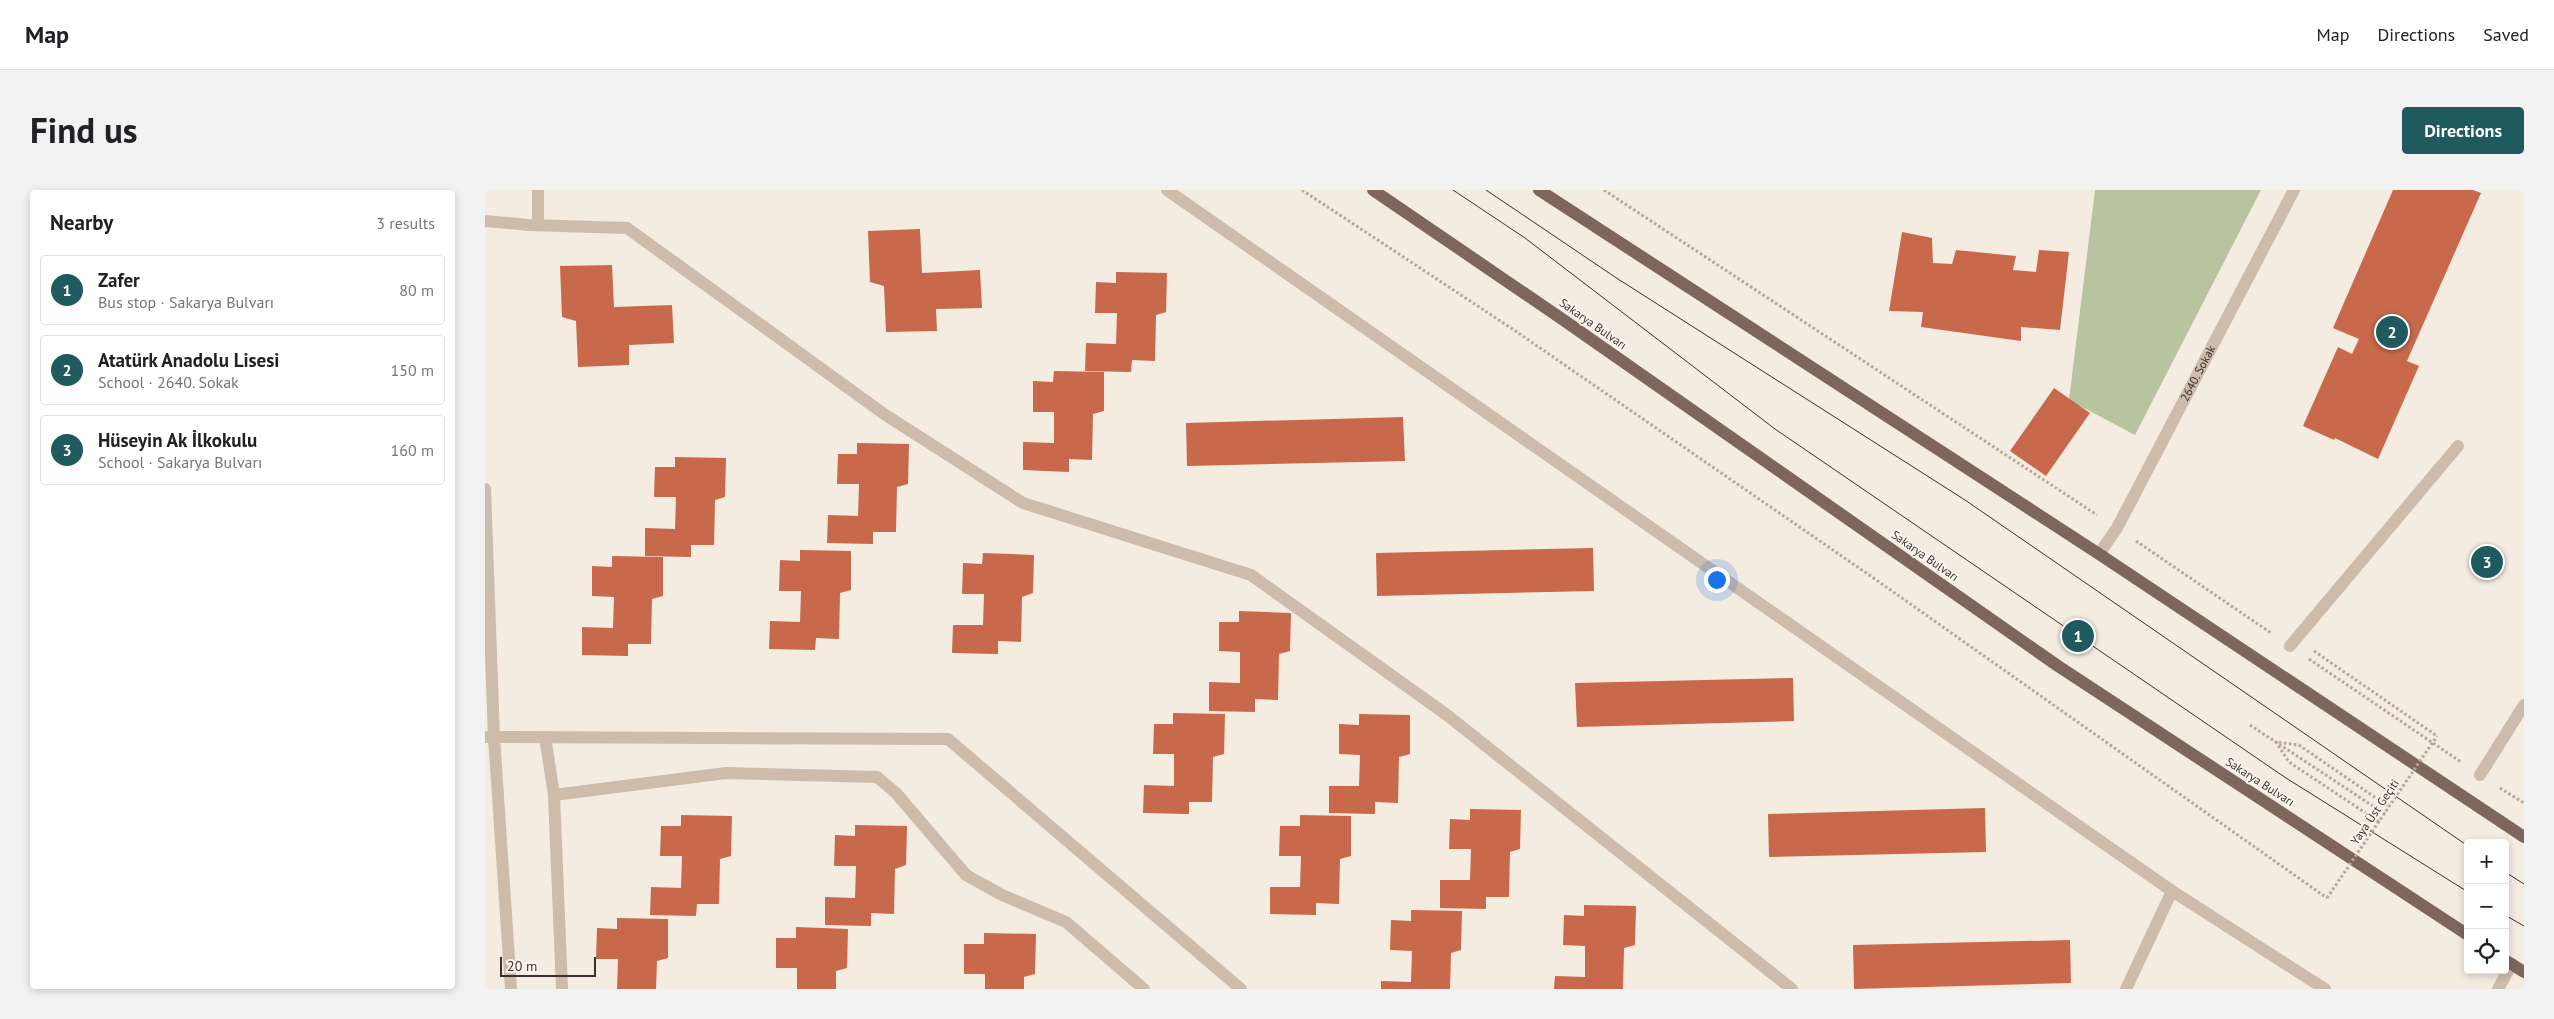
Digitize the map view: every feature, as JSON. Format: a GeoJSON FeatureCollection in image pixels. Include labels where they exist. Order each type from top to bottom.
{"type":"FeatureCollection","features":[{"type":"Feature","properties":{"kind":"main road","name":"Sakarya Bulvarı"},"geometry":{"type":"LineString","coordinates":[[1373,190],[1562,319],[2057,666],[2464,932]]}},
{"type":"Feature","properties":{"kind":"main road"},"geometry":{"type":"LineString","coordinates":[[1539,190],[2099,554],[2524,837]]}},
{"type":"Feature","properties":{"kind":"main road"},"geometry":{"type":"LineString","coordinates":[[2509,962],[2524,972]]}},
{"type":"Feature","properties":{"kind":"street"},"geometry":{"type":"LineString","coordinates":[[538,190],[538,226]]}},
{"type":"Feature","properties":{"kind":"street"},"geometry":{"type":"LineString","coordinates":[[1167,190],[2172,891],[2325,989]]}},
{"type":"Feature","properties":{"kind":"street","name":"2640. Sokak"},"geometry":{"type":"LineString","coordinates":[[2099,554],[2117,528],[2294,190]]}},
{"type":"Feature","properties":{"kind":"street"},"geometry":{"type":"LineString","coordinates":[[485,221],[538,226],[627,228],[884,414],[1023,503],[1251,575],[1447,715],[1792,989]]}},
{"type":"Feature","properties":{"kind":"street"},"geometry":{"type":"LineString","coordinates":[[2290,646],[2458,446]]}},
{"type":"Feature","properties":{"kind":"street"},"geometry":{"type":"LineString","coordinates":[[485,489],[490,737],[511,989]]}},
{"type":"Feature","properties":{"kind":"street"},"geometry":{"type":"LineString","coordinates":[[2480,775],[2524,705]]}},
{"type":"Feature","properties":{"kind":"street"},"geometry":{"type":"LineString","coordinates":[[490,737],[948,739],[1241,989]]}},
{"type":"Feature","properties":{"kind":"street"},"geometry":{"type":"LineString","coordinates":[[545,737],[554,795],[561,989]]}},
{"type":"Feature","properties":{"kind":"street"},"geometry":{"type":"LineString","coordinates":[[554,795],[726,773],[877,777],[896,793],[966,875],[1003,895],[1066,922],[1144,989]]}},
{"type":"Feature","properties":{"kind":"street"},"geometry":{"type":"LineString","coordinates":[[2126,989],[2172,891]]}},
{"type":"Feature","properties":{"kind":"street"},"geometry":{"type":"LineString","coordinates":[[2498,989],[2504,974]]}},
{"type":"Feature","properties":{"kind":"path","name":"Yaya Üst Geçiti"},"geometry":{"type":"LineString","coordinates":[[1302,190],[1514,330],[1867,573],[2327,898],[2437,736],[2307,646],[2290,646]]}},
{"type":"Feature","properties":{"kind":"path"},"geometry":{"type":"LineString","coordinates":[[1603,190],[2117,528],[2524,803]]}},
{"type":"Feature","properties":{"kind":"path"},"geometry":{"type":"LineString","coordinates":[[2250,725],[2385,814]]}},
{"type":"Feature","properties":{"kind":"path"},"geometry":{"type":"LineString","coordinates":[[2276,742],[2299,745],[2389,807]]}},
{"type":"Feature","properties":{"kind":"path"},"geometry":{"type":"LineString","coordinates":[[2276,742],[2289,762],[2379,822]]}},
{"type":"Feature","properties":{"kind":"green space"},"geometry":{"type":"Polygon","coordinates":[[[2095,190],[2261,190],[2135,435],[2069,400],[2095,190]]]}},
{"type":"Feature","properties":{"kind":"building"},"geometry":{"type":"Polygon","coordinates":[[[2393,190],[2473,190],[2481,193],[2407,361],[2419,366],[2378,459],[2335,438],[2334,440],[2303,426],[2338,347],[2352,354],[2359,339],[2333,328],[2393,190]]]}},
{"type":"Feature","properties":{"kind":"building"},"geometry":{"type":"Polygon","coordinates":[[[920,229],[922,273],[980,270],[982,308],[936,309],[937,331],[886,332],[884,286],[870,282],[868,231],[920,229]]]}},
{"type":"Feature","properties":{"kind":"building"},"geometry":{"type":"Polygon","coordinates":[[[1902,232],[1932,238],[1933,263],[1952,264],[1956,250],[2016,256],[2013,270],[2036,272],[2039,250],[2069,252],[2060,330],[2021,327],[2021,341],[1921,327],[1923,312],[1889,311],[1902,232]]]}},
{"type":"Feature","properties":{"kind":"building"},"geometry":{"type":"Polygon","coordinates":[[[612,265],[614,307],[672,305],[674,343],[629,345],[629,365],[578,367],[576,321],[562,317],[560,266],[612,265]]]}},
{"type":"Feature","properties":{"kind":"building"},"geometry":{"type":"Polygon","coordinates":[[[1116,272],[1167,273],[1166,312],[1156,315],[1155,361],[1132,360],[1131,372],[1085,371],[1086,343],[1116,344],[1117,313],[1095,313],[1096,282],[1116,283],[1116,272]]]}},
{"type":"Feature","properties":{"kind":"building"},"geometry":{"type":"Polygon","coordinates":[[[1054,371],[1104,372],[1104,411],[1093,414],[1092,460],[1069,459],[1069,472],[1023,470],[1023,442],[1054,443],[1054,412],[1033,412],[1033,381],[1053,382],[1054,371]]]}},
{"type":"Feature","properties":{"kind":"building"},"geometry":{"type":"Polygon","coordinates":[[[2054,388],[2090,413],[2046,476],[2010,451],[2054,388]]]}},
{"type":"Feature","properties":{"kind":"building"},"geometry":{"type":"Polygon","coordinates":[[[1403,417],[1405,461],[1187,466],[1186,423],[1403,417]]]}},
{"type":"Feature","properties":{"kind":"building"},"geometry":{"type":"Polygon","coordinates":[[[857,443],[909,444],[908,484],[897,487],[896,532],[873,532],[873,544],[827,543],[828,515],[858,516],[859,484],[837,484],[838,454],[857,454],[857,443]]]}},
{"type":"Feature","properties":{"kind":"building"},"geometry":{"type":"Polygon","coordinates":[[[675,457],[726,458],[725,497],[715,500],[714,545],[691,545],[691,557],[645,556],[645,528],[675,529],[676,497],[654,497],[655,467],[675,467],[675,457]]]}},
{"type":"Feature","properties":{"kind":"building"},"geometry":{"type":"Polygon","coordinates":[[[1593,548],[1594,591],[1377,596],[1376,553],[1593,548]]]}},
{"type":"Feature","properties":{"kind":"building"},"geometry":{"type":"Polygon","coordinates":[[[800,550],[851,551],[851,590],[840,593],[839,639],[816,638],[815,650],[769,649],[770,621],[800,622],[801,591],[779,591],[780,560],[800,561],[800,550]]]}},
{"type":"Feature","properties":{"kind":"building"},"geometry":{"type":"Polygon","coordinates":[[[983,553],[1034,555],[1033,593],[1022,597],[1021,642],[998,641],[998,654],[952,653],[953,625],[983,625],[984,594],[962,594],[963,563],[982,564],[983,553]]]}},
{"type":"Feature","properties":{"kind":"building"},"geometry":{"type":"Polygon","coordinates":[[[612,556],[663,557],[663,596],[652,599],[651,644],[628,644],[628,656],[582,655],[582,627],[613,628],[614,597],[592,596],[592,566],[612,567],[612,556]]]}},
{"type":"Feature","properties":{"kind":"building"},"geometry":{"type":"Polygon","coordinates":[[[1239,611],[1291,613],[1290,651],[1279,654],[1278,700],[1255,699],[1255,712],[1209,711],[1209,682],[1240,683],[1240,652],[1219,651],[1219,622],[1239,622],[1239,611]]]}},
{"type":"Feature","properties":{"kind":"building"},"geometry":{"type":"Polygon","coordinates":[[[1793,678],[1794,721],[1577,727],[1575,683],[1793,678]]]}},
{"type":"Feature","properties":{"kind":"building"},"geometry":{"type":"Polygon","coordinates":[[[1173,713],[1225,714],[1224,754],[1213,757],[1212,802],[1189,802],[1189,814],[1143,813],[1144,785],[1174,786],[1174,754],[1153,754],[1154,724],[1173,724],[1173,713]]]}},
{"type":"Feature","properties":{"kind":"building"},"geometry":{"type":"Polygon","coordinates":[[[1359,714],[1410,715],[1410,754],[1399,757],[1398,803],[1375,802],[1375,814],[1329,813],[1329,786],[1359,786],[1360,755],[1339,754],[1339,724],[1359,725],[1359,714]]]}},
{"type":"Feature","properties":{"kind":"building"},"geometry":{"type":"Polygon","coordinates":[[[1985,808],[1986,852],[1769,857],[1768,814],[1985,808]]]}},
{"type":"Feature","properties":{"kind":"building"},"geometry":{"type":"Polygon","coordinates":[[[1470,809],[1521,810],[1520,849],[1510,852],[1509,897],[1486,897],[1486,909],[1440,908],[1440,880],[1470,880],[1471,849],[1449,849],[1450,819],[1470,820],[1470,809]]]}},
{"type":"Feature","properties":{"kind":"building"},"geometry":{"type":"Polygon","coordinates":[[[681,815],[732,816],[731,856],[720,859],[719,904],[697,904],[696,916],[650,915],[651,887],[681,888],[682,856],[660,856],[661,826],[681,826],[681,815]]]}},
{"type":"Feature","properties":{"kind":"building"},"geometry":{"type":"Polygon","coordinates":[[[1300,815],[1351,816],[1351,856],[1340,859],[1339,904],[1316,903],[1316,915],[1270,914],[1270,887],[1300,887],[1301,856],[1279,856],[1280,826],[1300,826],[1300,815]]]}},
{"type":"Feature","properties":{"kind":"building"},"geometry":{"type":"Polygon","coordinates":[[[855,825],[907,826],[906,865],[895,869],[894,914],[871,913],[871,926],[825,925],[825,897],[855,898],[856,866],[834,866],[835,835],[855,836],[855,825]]]}},
{"type":"Feature","properties":{"kind":"building"},"geometry":{"type":"Polygon","coordinates":[[[1584,905],[1636,906],[1635,945],[1624,948],[1623,989],[1554,989],[1555,976],[1585,977],[1585,946],[1563,945],[1564,915],[1584,916],[1584,905]]]}},
{"type":"Feature","properties":{"kind":"building"},"geometry":{"type":"Polygon","coordinates":[[[1411,910],[1462,911],[1461,950],[1451,953],[1450,989],[1381,989],[1381,981],[1411,982],[1412,951],[1390,950],[1391,920],[1411,921],[1411,910]]]}},
{"type":"Feature","properties":{"kind":"building"},"geometry":{"type":"Polygon","coordinates":[[[617,918],[668,919],[668,958],[657,961],[656,989],[617,989],[618,959],[596,959],[597,928],[617,929],[617,918]]]}},
{"type":"Feature","properties":{"kind":"building"},"geometry":{"type":"Polygon","coordinates":[[[796,927],[848,929],[847,968],[836,971],[836,989],[797,989],[797,968],[776,968],[776,938],[796,938],[796,927]]]}},
{"type":"Feature","properties":{"kind":"building"},"geometry":{"type":"Polygon","coordinates":[[[984,933],[1036,934],[1035,974],[1024,977],[1024,989],[985,989],[985,974],[964,974],[964,944],[984,944],[984,933]]]}},
{"type":"Feature","properties":{"kind":"building"},"geometry":{"type":"Polygon","coordinates":[[[2070,940],[2071,983],[1854,989],[1853,945],[2070,940]]]}},
{"type":"Feature","properties":{"kind":"tram line"},"geometry":{"type":"LineString","coordinates":[[1453,190],[1525,238],[1775,429],[2286,778],[2464,889]]}},
{"type":"Feature","properties":{"kind":"tram line"},"geometry":{"type":"LineString","coordinates":[[1486,190],[1618,279],[1965,500],[2464,843]]}},
{"type":"Feature","properties":{"kind":"tram line"},"geometry":{"type":"LineString","coordinates":[[2509,875],[2524,884]]}},
{"type":"Feature","properties":{"kind":"tram line"},"geometry":{"type":"LineString","coordinates":[[2509,917],[2524,926]]}},
{"type":"Feature","properties":{"kind":"place","name":"Atatürk Anadolu Lisesi"},"geometry":{"type":"Point","coordinates":[2392,332]}},
{"type":"Feature","properties":{"kind":"place","name":"Hüseyin Ak İlkokulu"},"geometry":{"type":"Point","coordinates":[2487,562]}},
{"type":"Feature","properties":{"kind":"place","name":"Zafer"},"geometry":{"type":"Point","coordinates":[2078,636]}}]}
